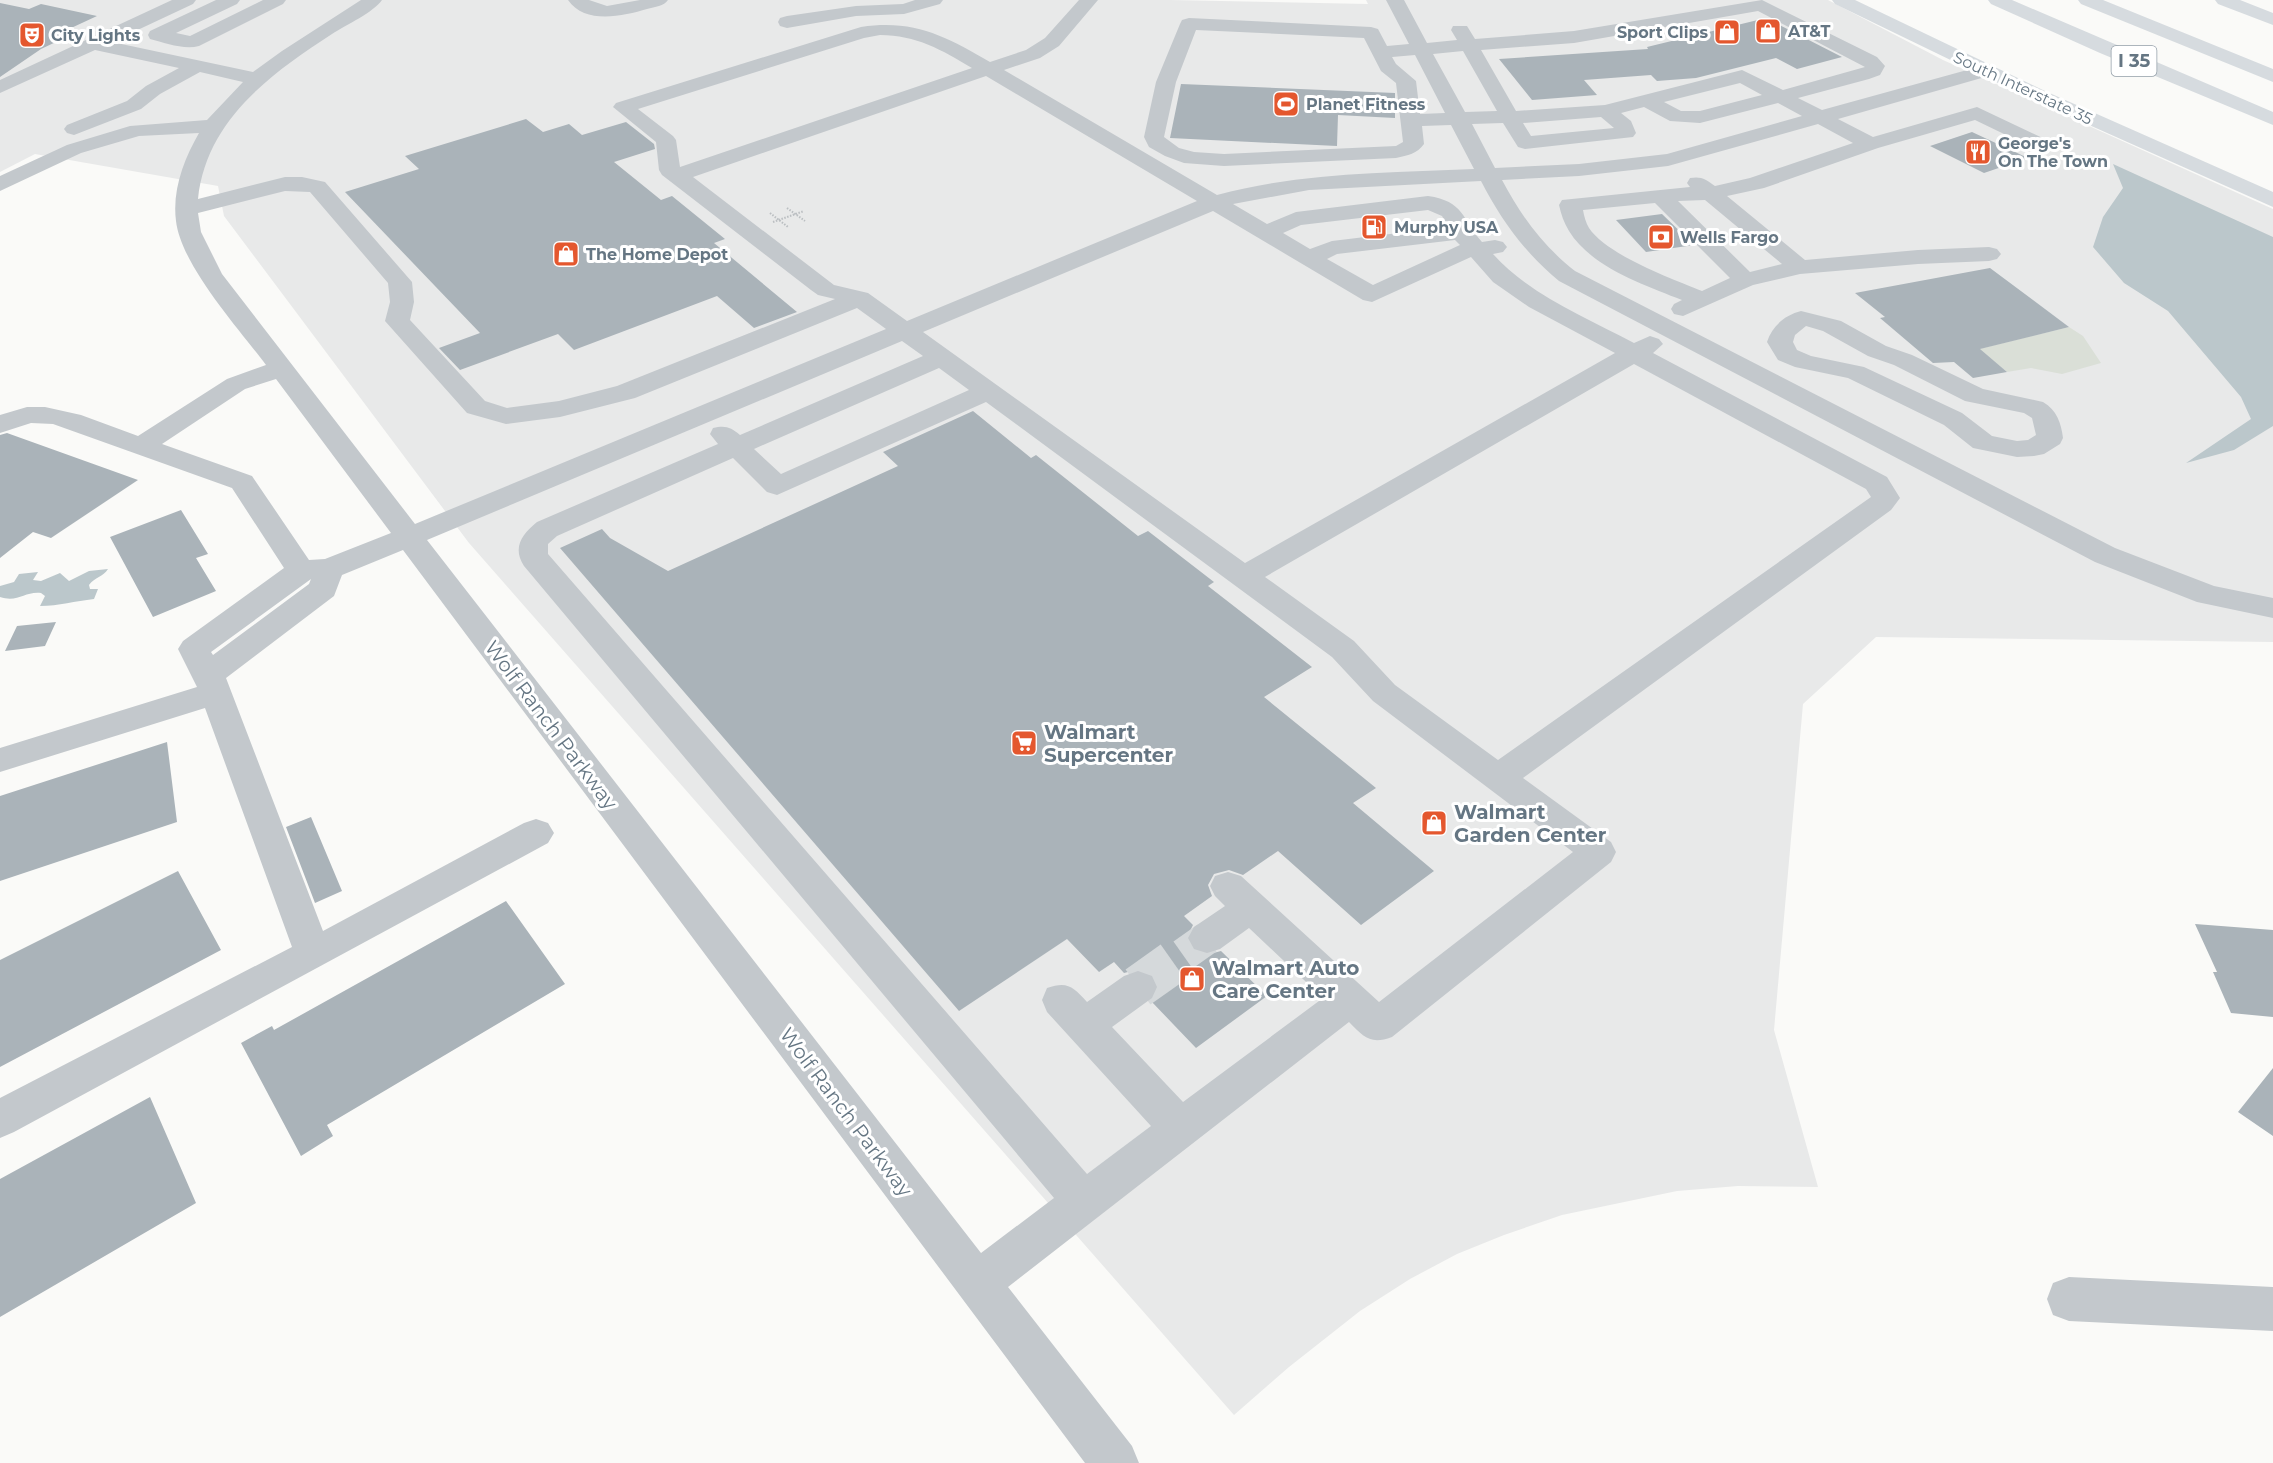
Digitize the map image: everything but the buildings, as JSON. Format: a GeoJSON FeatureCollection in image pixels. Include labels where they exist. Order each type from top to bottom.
{"type":"FeatureCollection","features":[{"type":"Feature","properties":{"kind":"main road","name":"South Interstate 35"},"geometry":{"type":"LineString","coordinates":[[1841,0],[1985,71],[2273,200]]}},
{"type":"Feature","properties":{"kind":"main road","name":"I 35"},"geometry":{"type":"LineString","coordinates":[[1997,0],[2273,119]]}},
{"type":"Feature","properties":{"kind":"main road","name":"I 35"},"geometry":{"type":"LineString","coordinates":[[2087,0],[2273,76]]}},
{"type":"Feature","properties":{"kind":"main road"},"geometry":{"type":"LineString","coordinates":[[2224,0],[2273,19]]}},
{"type":"Feature","properties":{"kind":"street"},"geometry":{"type":"LineString","coordinates":[[140,0],[180,3]]}},
{"type":"Feature","properties":{"kind":"street"},"geometry":{"type":"LineString","coordinates":[[192,42],[157,35],[231,0]]}},
{"type":"Feature","properties":{"kind":"street"},"geometry":{"type":"LineString","coordinates":[[159,58],[277,0]]}},
{"type":"Feature","properties":{"kind":"street","name":"Wolf Ranch Parkway"},"geometry":{"type":"LineString","coordinates":[[373,0],[258,79],[228,107],[200,149],[190,177],[186,210],[188,227],[211,275],[1115,1463]]}},
{"type":"Feature","properties":{"kind":"street"},"geometry":{"type":"LineString","coordinates":[[578,0],[593,10],[607,12],[659,0]]}},
{"type":"Feature","properties":{"kind":"street"},"geometry":{"type":"LineString","coordinates":[[853,0],[879,9]]}},
{"type":"Feature","properties":{"kind":"street"},"geometry":{"type":"LineString","coordinates":[[812,49],[792,36],[783,14],[904,9],[934,0]]}},
{"type":"Feature","properties":{"kind":"street"},"geometry":{"type":"LineString","coordinates":[[677,175],[989,70],[1043,49],[1089,0]]}},
{"type":"Feature","properties":{"kind":"street"},"geometry":{"type":"LineString","coordinates":[[1395,0],[1507,210],[1545,260],[1566,276],[2105,555],[2208,595],[2273,608]]}},
{"type":"Feature","properties":{"kind":"street"},"geometry":{"type":"LineString","coordinates":[[1381,52],[1470,47],[1598,34],[1755,2],[1870,61],[1875,66],[1872,71],[1862,75],[1690,118],[1672,115],[1646,100]]}},
{"type":"Feature","properties":{"kind":"street"},"geometry":{"type":"LineString","coordinates":[[0,87],[180,3]]}},
{"type":"Feature","properties":{"kind":"street"},"geometry":{"type":"LineString","coordinates":[[1189,24],[1371,33],[1381,52],[1388,67],[1406,81],[1414,144],[1408,149],[1396,152],[1224,160],[1192,159],[1156,143],[1154,137],[1167,82],[1189,24]]}},
{"type":"Feature","properties":{"kind":"street"},"geometry":{"type":"LineString","coordinates":[[1479,24],[1457,26],[1525,143],[1622,135],[1628,130],[1605,111]]}},
{"type":"Feature","properties":{"kind":"street"},"geometry":{"type":"LineString","coordinates":[[1200,931],[1239,896],[1378,1025],[1598,852],[1384,693],[1343,649],[859,298],[826,290],[670,170],[666,140],[623,108],[871,31],[894,28],[910,30],[931,37],[989,70],[1372,295],[1460,252],[1469,241]]}},
{"type":"Feature","properties":{"kind":"street"},"geometry":{"type":"LineString","coordinates":[[93,44],[258,79]]}},
{"type":"Feature","properties":{"kind":"street"},"geometry":{"type":"LineString","coordinates":[[55,136],[134,105],[153,90],[197,66]]}},
{"type":"Feature","properties":{"kind":"street"},"geometry":{"type":"LineString","coordinates":[[1412,120],[1510,118],[1605,111],[1773,68]]}},
{"type":"Feature","properties":{"kind":"street"},"geometry":{"type":"LineString","coordinates":[[313,954],[213,684],[194,649],[252,607],[315,570],[409,537],[1215,202],[1244,194],[1309,183],[1601,168],[1668,160],[1985,71]]}},
{"type":"Feature","properties":{"kind":"street"},"geometry":{"type":"LineString","coordinates":[[1742,76],[1871,144]]}},
{"type":"Feature","properties":{"kind":"street"},"geometry":{"type":"LineString","coordinates":[[1700,299],[1648,277],[1600,250],[1582,234],[1570,205],[1711,193],[1756,183],[1871,144],[1977,113],[2042,145]]}},
{"type":"Feature","properties":{"kind":"street"},"geometry":{"type":"LineString","coordinates":[[0,184],[74,149],[112,137],[128,140],[211,132]]}},
{"type":"Feature","properties":{"kind":"street"},"geometry":{"type":"LineString","coordinates":[[1668,160],[1800,267]]}},
{"type":"Feature","properties":{"kind":"street"},"geometry":{"type":"LineString","coordinates":[[186,210],[285,184],[317,187],[400,282],[402,302],[398,321],[476,407],[506,416],[560,409],[626,392],[859,298]]}},
{"type":"Feature","properties":{"kind":"street"},"geometry":{"type":"LineString","coordinates":[[1670,195],[1754,278]]}},
{"type":"Feature","properties":{"kind":"street"},"geometry":{"type":"LineString","coordinates":[[1265,233],[1296,219],[1428,203],[1446,207],[1459,223],[1469,241],[1501,277],[1538,302],[1877,483],[1883,490],[1886,498],[1862,517],[1498,778]]}},
{"type":"Feature","properties":{"kind":"street"},"geometry":{"type":"LineString","coordinates":[[1310,258],[1332,248],[1469,241],[1530,242]]}},
{"type":"Feature","properties":{"kind":"street"},"geometry":{"type":"LineString","coordinates":[[1244,577],[1635,352],[1700,299],[1754,278],[1800,267],[1918,257],[1989,254]]}},
{"type":"Feature","properties":{"kind":"street"},"geometry":{"type":"LineString","coordinates":[[1941,471],[1983,442],[2017,449],[2034,448],[2050,438],[2049,424],[2041,413],[2028,407],[1976,396],[1900,359],[1880,352],[1836,326],[1801,318],[1783,332],[1780,342],[1787,354],[1804,362],[1855,372],[1953,419],[1983,442]]}},
{"type":"Feature","properties":{"kind":"street"},"geometry":{"type":"LineString","coordinates":[[940,358],[547,530],[534,539],[531,548],[534,559],[1084,1202]]}},
{"type":"Feature","properties":{"kind":"street"},"geometry":{"type":"LineString","coordinates":[[141,446],[236,384],[281,368]]}},
{"type":"Feature","properties":{"kind":"street"},"geometry":{"type":"LineString","coordinates":[[703,415],[777,486],[987,392]]}},
{"type":"Feature","properties":{"kind":"street"},"geometry":{"type":"LineString","coordinates":[[0,425],[18,417],[38,413],[53,416],[242,482],[315,570],[323,589],[279,621],[213,684],[0,760]]}},
{"type":"Feature","properties":{"kind":"street"},"geometry":{"type":"LineString","coordinates":[[252,607],[279,621]]}},
{"type":"Feature","properties":{"kind":"street"},"geometry":{"type":"LineString","coordinates":[[0,1119],[536,833]]}},
{"type":"Feature","properties":{"kind":"street"},"geometry":{"type":"LineString","coordinates":[[1131,980],[1072,1012],[1180,1128]]}},
{"type":"Feature","properties":{"kind":"street"},"geometry":{"type":"LineString","coordinates":[[977,1283],[1350,999]]}},
{"type":"Feature","properties":{"kind":"street"},"geometry":{"type":"LineString","coordinates":[[2069,1299],[2273,1309]]}},
{"type":"Feature","properties":{"kind":"path"},"geometry":{"type":"LineString","coordinates":[[787,208],[805,221]]}},
{"type":"Feature","properties":{"kind":"path"},"geometry":{"type":"LineString","coordinates":[[766,225],[804,211]]}},
{"type":"Feature","properties":{"kind":"path"},"geometry":{"type":"LineString","coordinates":[[770,213],[788,227]]}},
{"type":"Feature","properties":{"kind":"shaded area"},"geometry":{"type":"Polygon","coordinates":[[[0,0],[1170,0],[1368,4],[1366,0],[1828,0],[1943,60],[2273,209],[2273,642],[1876,637],[1803,704],[1774,1030],[1818,1187],[1738,1186],[1677,1191],[1562,1215],[1504,1235],[1457,1254],[1410,1279],[1360,1311],[1289,1367],[1234,1415],[469,543],[224,216],[218,186],[35,154],[0,172],[0,0]]]}},
{"type":"Feature","properties":{"kind":"shaded area"},"geometry":{"type":"Polygon","coordinates":[[[2113,164],[2273,237],[2273,426],[2234,450],[2186,463],[2251,419],[2241,397],[2168,311],[2124,283],[2093,247],[2103,217],[2123,188],[2113,164]]]}},
{"type":"Feature","properties":{"kind":"shaded area"},"geometry":{"type":"Polygon","coordinates":[[[2069,327],[2083,336],[2101,363],[2062,374],[2031,368],[2007,372],[1979,349],[2069,327]]]}},
{"type":"Feature","properties":{"kind":"shaded area"},"geometry":{"type":"Polygon","coordinates":[[[108,569],[89,585],[90,589],[98,589],[94,599],[40,606],[45,596],[41,593],[12,599],[0,597],[0,586],[14,582],[19,574],[38,572],[33,580],[41,581],[60,573],[69,581],[89,571],[108,569]]]}},
{"type":"Feature","properties":{"kind":"tunnel"},"geometry":{"type":"LineString","coordinates":[[1183,955],[1207,938]]}},
{"type":"Feature","properties":{"kind":"tunnel"},"geometry":{"type":"LineString","coordinates":[[1138,987],[1186,953]]}},
{"type":"Feature","properties":{"kind":"place","name":"AT&T"},"geometry":{"type":"Point","coordinates":[1768,31]}},
{"type":"Feature","properties":{"kind":"place","name":"Sport Clips"},"geometry":{"type":"Point","coordinates":[1727,32]}},
{"type":"Feature","properties":{"kind":"place","name":"City Lights"},"geometry":{"type":"Point","coordinates":[32,35]}},
{"type":"Feature","properties":{"kind":"place","name":"Planet Fitness"},"geometry":{"type":"Point","coordinates":[1286,104]}},
{"type":"Feature","properties":{"kind":"place","name":"George's On The Town"},"geometry":{"type":"Point","coordinates":[1978,152]}},
{"type":"Feature","properties":{"kind":"place","name":"Murphy USA"},"geometry":{"type":"Point","coordinates":[1374,227]}},
{"type":"Feature","properties":{"kind":"place","name":"Wells Fargo"},"geometry":{"type":"Point","coordinates":[1661,237]}},
{"type":"Feature","properties":{"kind":"place","name":"The Home Depot"},"geometry":{"type":"Point","coordinates":[566,254]}},
{"type":"Feature","properties":{"kind":"place","name":"Walmart Supercenter"},"geometry":{"type":"Point","coordinates":[1024,743]}},
{"type":"Feature","properties":{"kind":"place","name":"Walmart Garden Center"},"geometry":{"type":"Point","coordinates":[1434,823]}},
{"type":"Feature","properties":{"kind":"place","name":"Walmart Auto Care Center"},"geometry":{"type":"Point","coordinates":[1192,979]}}]}
